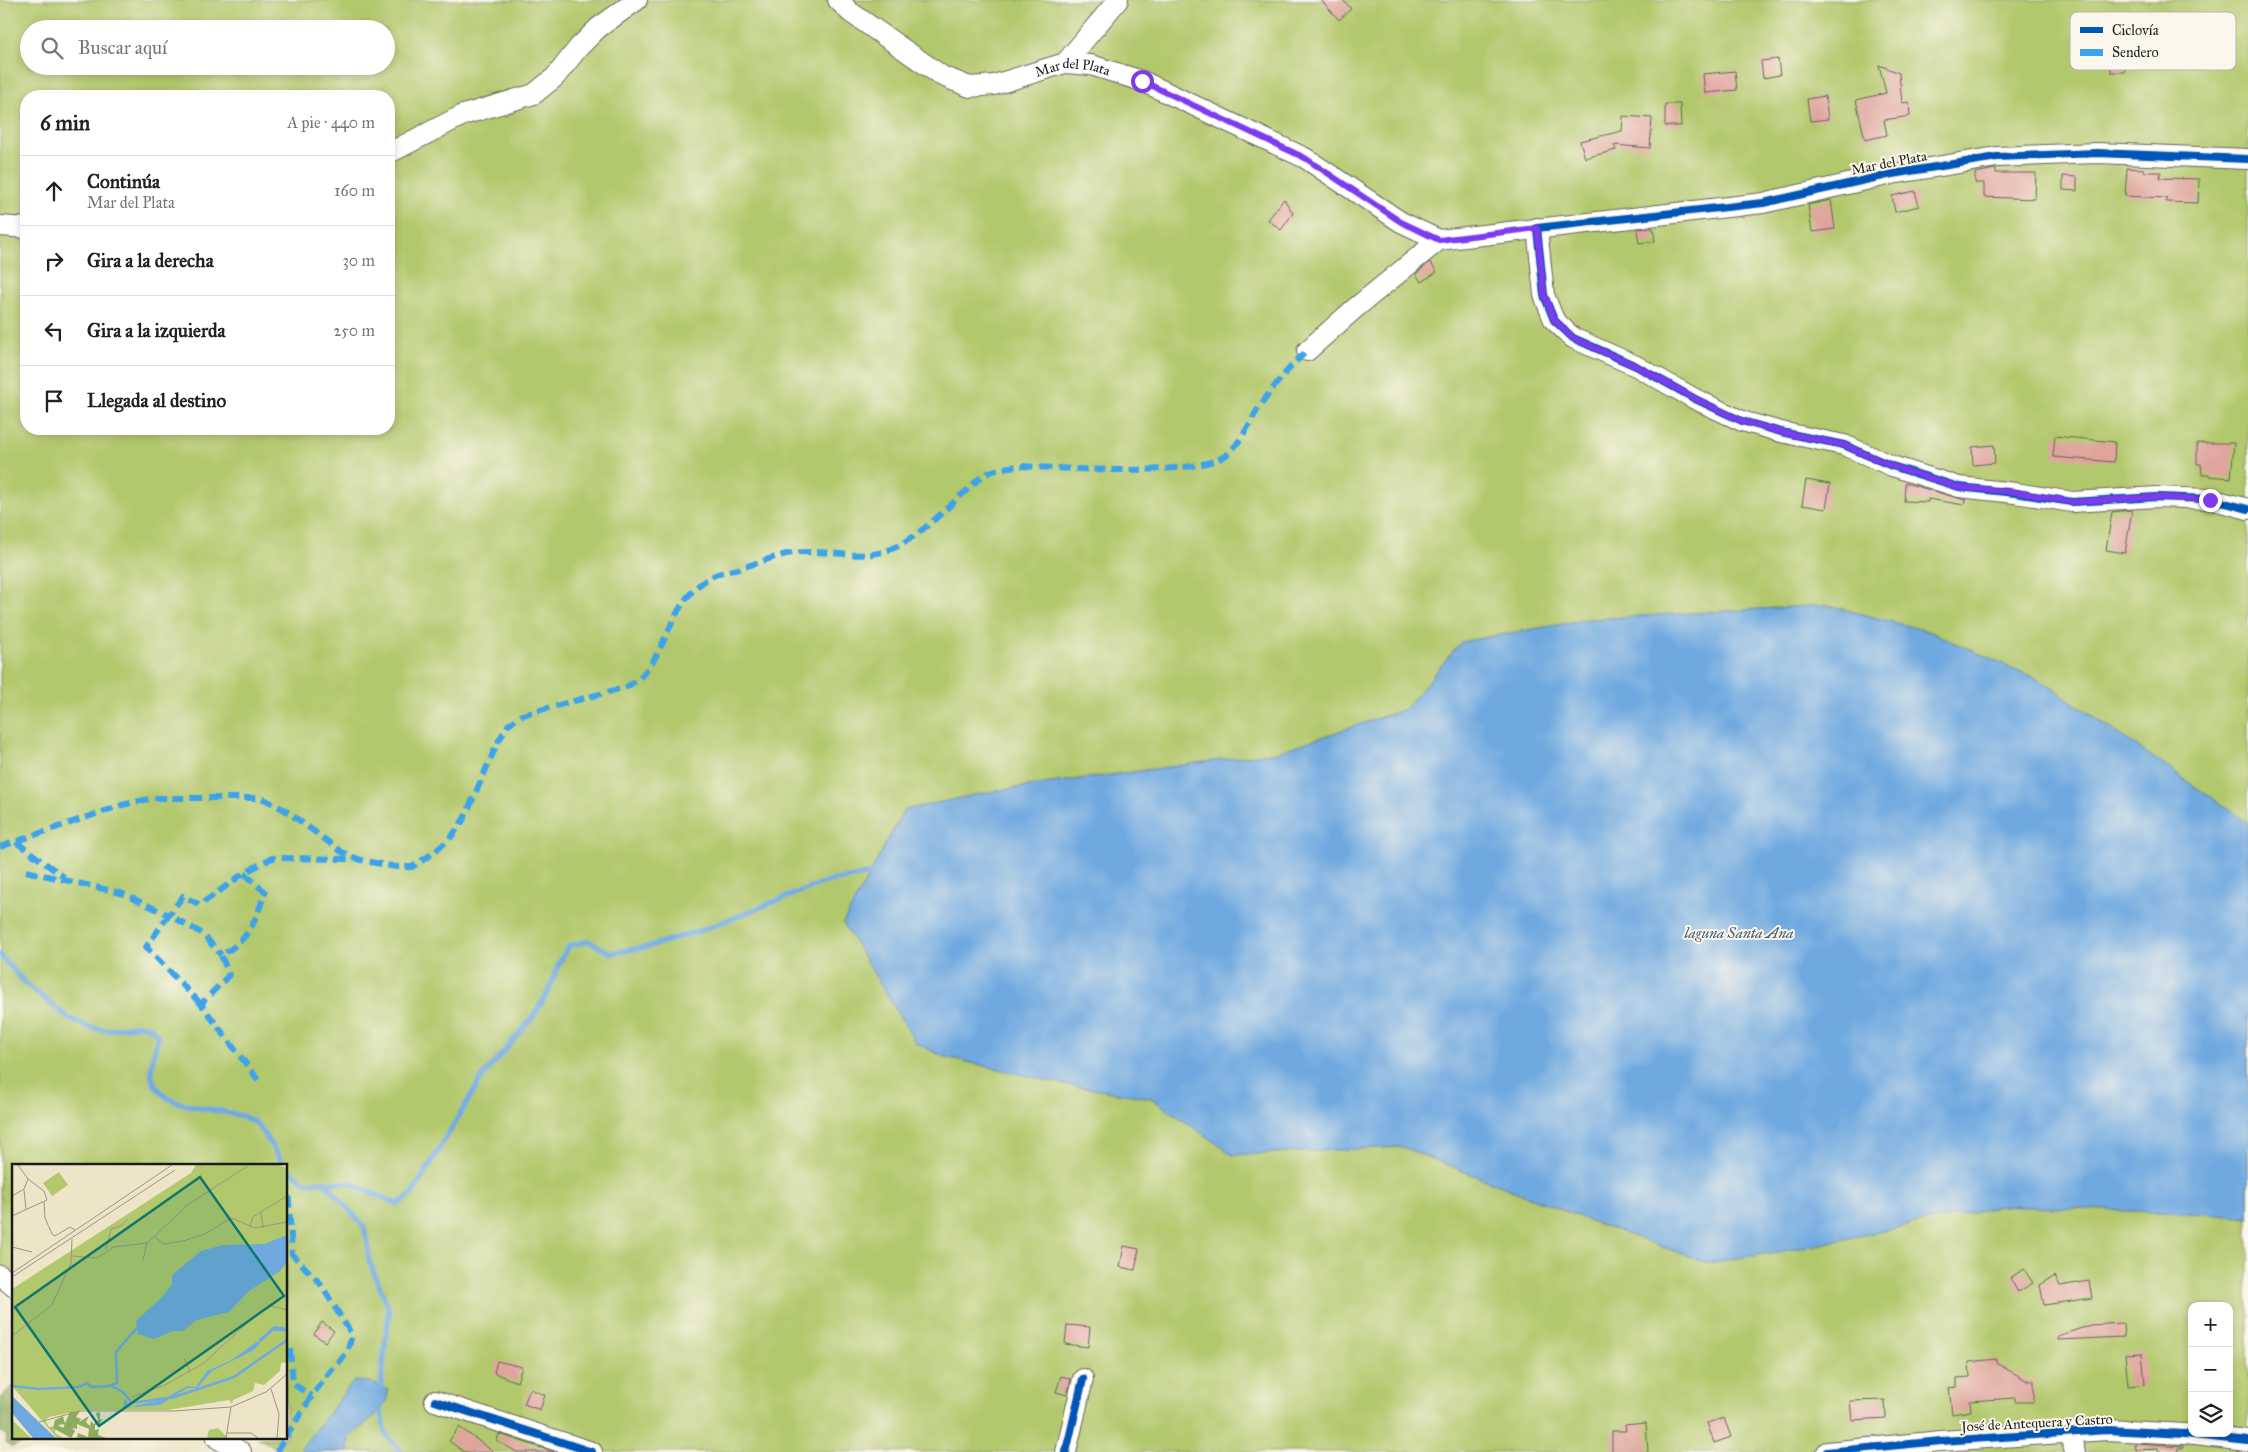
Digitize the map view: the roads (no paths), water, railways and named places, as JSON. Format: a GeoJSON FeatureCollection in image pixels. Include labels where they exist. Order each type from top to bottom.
{"type":"FeatureCollection","features":[{"type":"Feature","properties":{"kind":"street"},"geometry":{"type":"LineString","coordinates":[[395,150],[463,115],[534,94],[555,77],[579,47],[598,28],[637,0]]}},
{"type":"Feature","properties":{"kind":"street","name":"Mar del Plata"},"geometry":{"type":"LineString","coordinates":[[838,0],[850,12],[942,76],[970,87],[994,85],[1065,63],[1091,65],[1142,81],[1305,158],[1401,222],[1439,240],[1763,203],[1892,174],[1997,157],[2096,153],[2248,159]]}},
{"type":"Feature","properties":{"kind":"street"},"geometry":{"type":"LineString","coordinates":[[1065,63],[1118,0]]}},
{"type":"Feature","properties":{"kind":"street"},"geometry":{"type":"LineString","coordinates":[[0,226],[20,228]]}},
{"type":"Feature","properties":{"kind":"street"},"geometry":{"type":"LineString","coordinates":[[1537,228],[1544,294],[1554,320],[1573,338],[1636,366],[1696,399],[1742,421],[1781,432],[1844,445],[1892,466],[1958,487],[2016,492],[2072,502],[2156,497],[2210,500],[2248,509]]}},
{"type":"Feature","properties":{"kind":"street"},"geometry":{"type":"LineString","coordinates":[[1306,351],[1415,258],[1439,240]]}},
{"type":"Feature","properties":{"kind":"street"},"geometry":{"type":"LineString","coordinates":[[0,1275],[12,1285]]}},
{"type":"Feature","properties":{"kind":"street"},"geometry":{"type":"LineString","coordinates":[[1066,1452],[1083,1379]]}},
{"type":"Feature","properties":{"kind":"street"},"geometry":{"type":"LineString","coordinates":[[436,1401],[592,1452]]}},
{"type":"Feature","properties":{"kind":"street","name":"José de Antequera y Castro"},"geometry":{"type":"LineString","coordinates":[[1827,1452],[1941,1441],[2107,1430],[2184,1434],[2248,1441]]}},
{"type":"Feature","properties":{"kind":"street"},"geometry":{"type":"LineString","coordinates":[[2070,1432],[2074,1452]]}},
{"type":"Feature","properties":{"kind":"street"},"geometry":{"type":"LineString","coordinates":[[220,1440],[241,1452]]}},
{"type":"Feature","properties":{"kind":"water","name":"laguna Santa Ana"},"geometry":{"type":"Polygon","coordinates":[[[1827,605],[1931,632],[2042,681],[2248,823],[2248,1218],[2209,1214],[2000,1206],[1802,1248],[1707,1263],[1590,1221],[1402,1147],[1233,1155],[1151,1098],[1066,1085],[942,1056],[916,1043],[843,923],[904,810],[993,791],[1277,752],[1405,709],[1461,642],[1590,619],[1827,605]]]}},
{"type":"Feature","properties":{"kind":"water"},"geometry":{"type":"Polygon","coordinates":[[[354,1381],[370,1382],[388,1390],[387,1398],[380,1411],[349,1438],[348,1452],[302,1452],[302,1447],[354,1381]]]}},
{"type":"Feature","properties":{"kind":"waterway"},"geometry":{"type":"LineString","coordinates":[[288,1169],[305,1182],[349,1183],[398,1204],[412,1194],[483,1076],[533,1017],[549,990],[559,963],[569,946],[588,941],[611,953],[647,947],[705,929],[825,882],[875,873]]}},
{"type":"Feature","properties":{"kind":"waterway"},"geometry":{"type":"LineString","coordinates":[[0,955],[24,982],[68,1018],[88,1027],[107,1030],[139,1025],[150,1027],[158,1036],[151,1074],[159,1091],[170,1099],[184,1104],[231,1113],[245,1117],[257,1124],[284,1164]]}},
{"type":"Feature","properties":{"kind":"waterway"},"geometry":{"type":"LineString","coordinates":[[324,1181],[364,1227],[369,1261],[389,1309],[380,1394]]}},
{"type":"Feature","properties":{"kind":"waterway"},"geometry":{"type":"LineString","coordinates":[[379,1404],[385,1433],[401,1452]]}}]}
